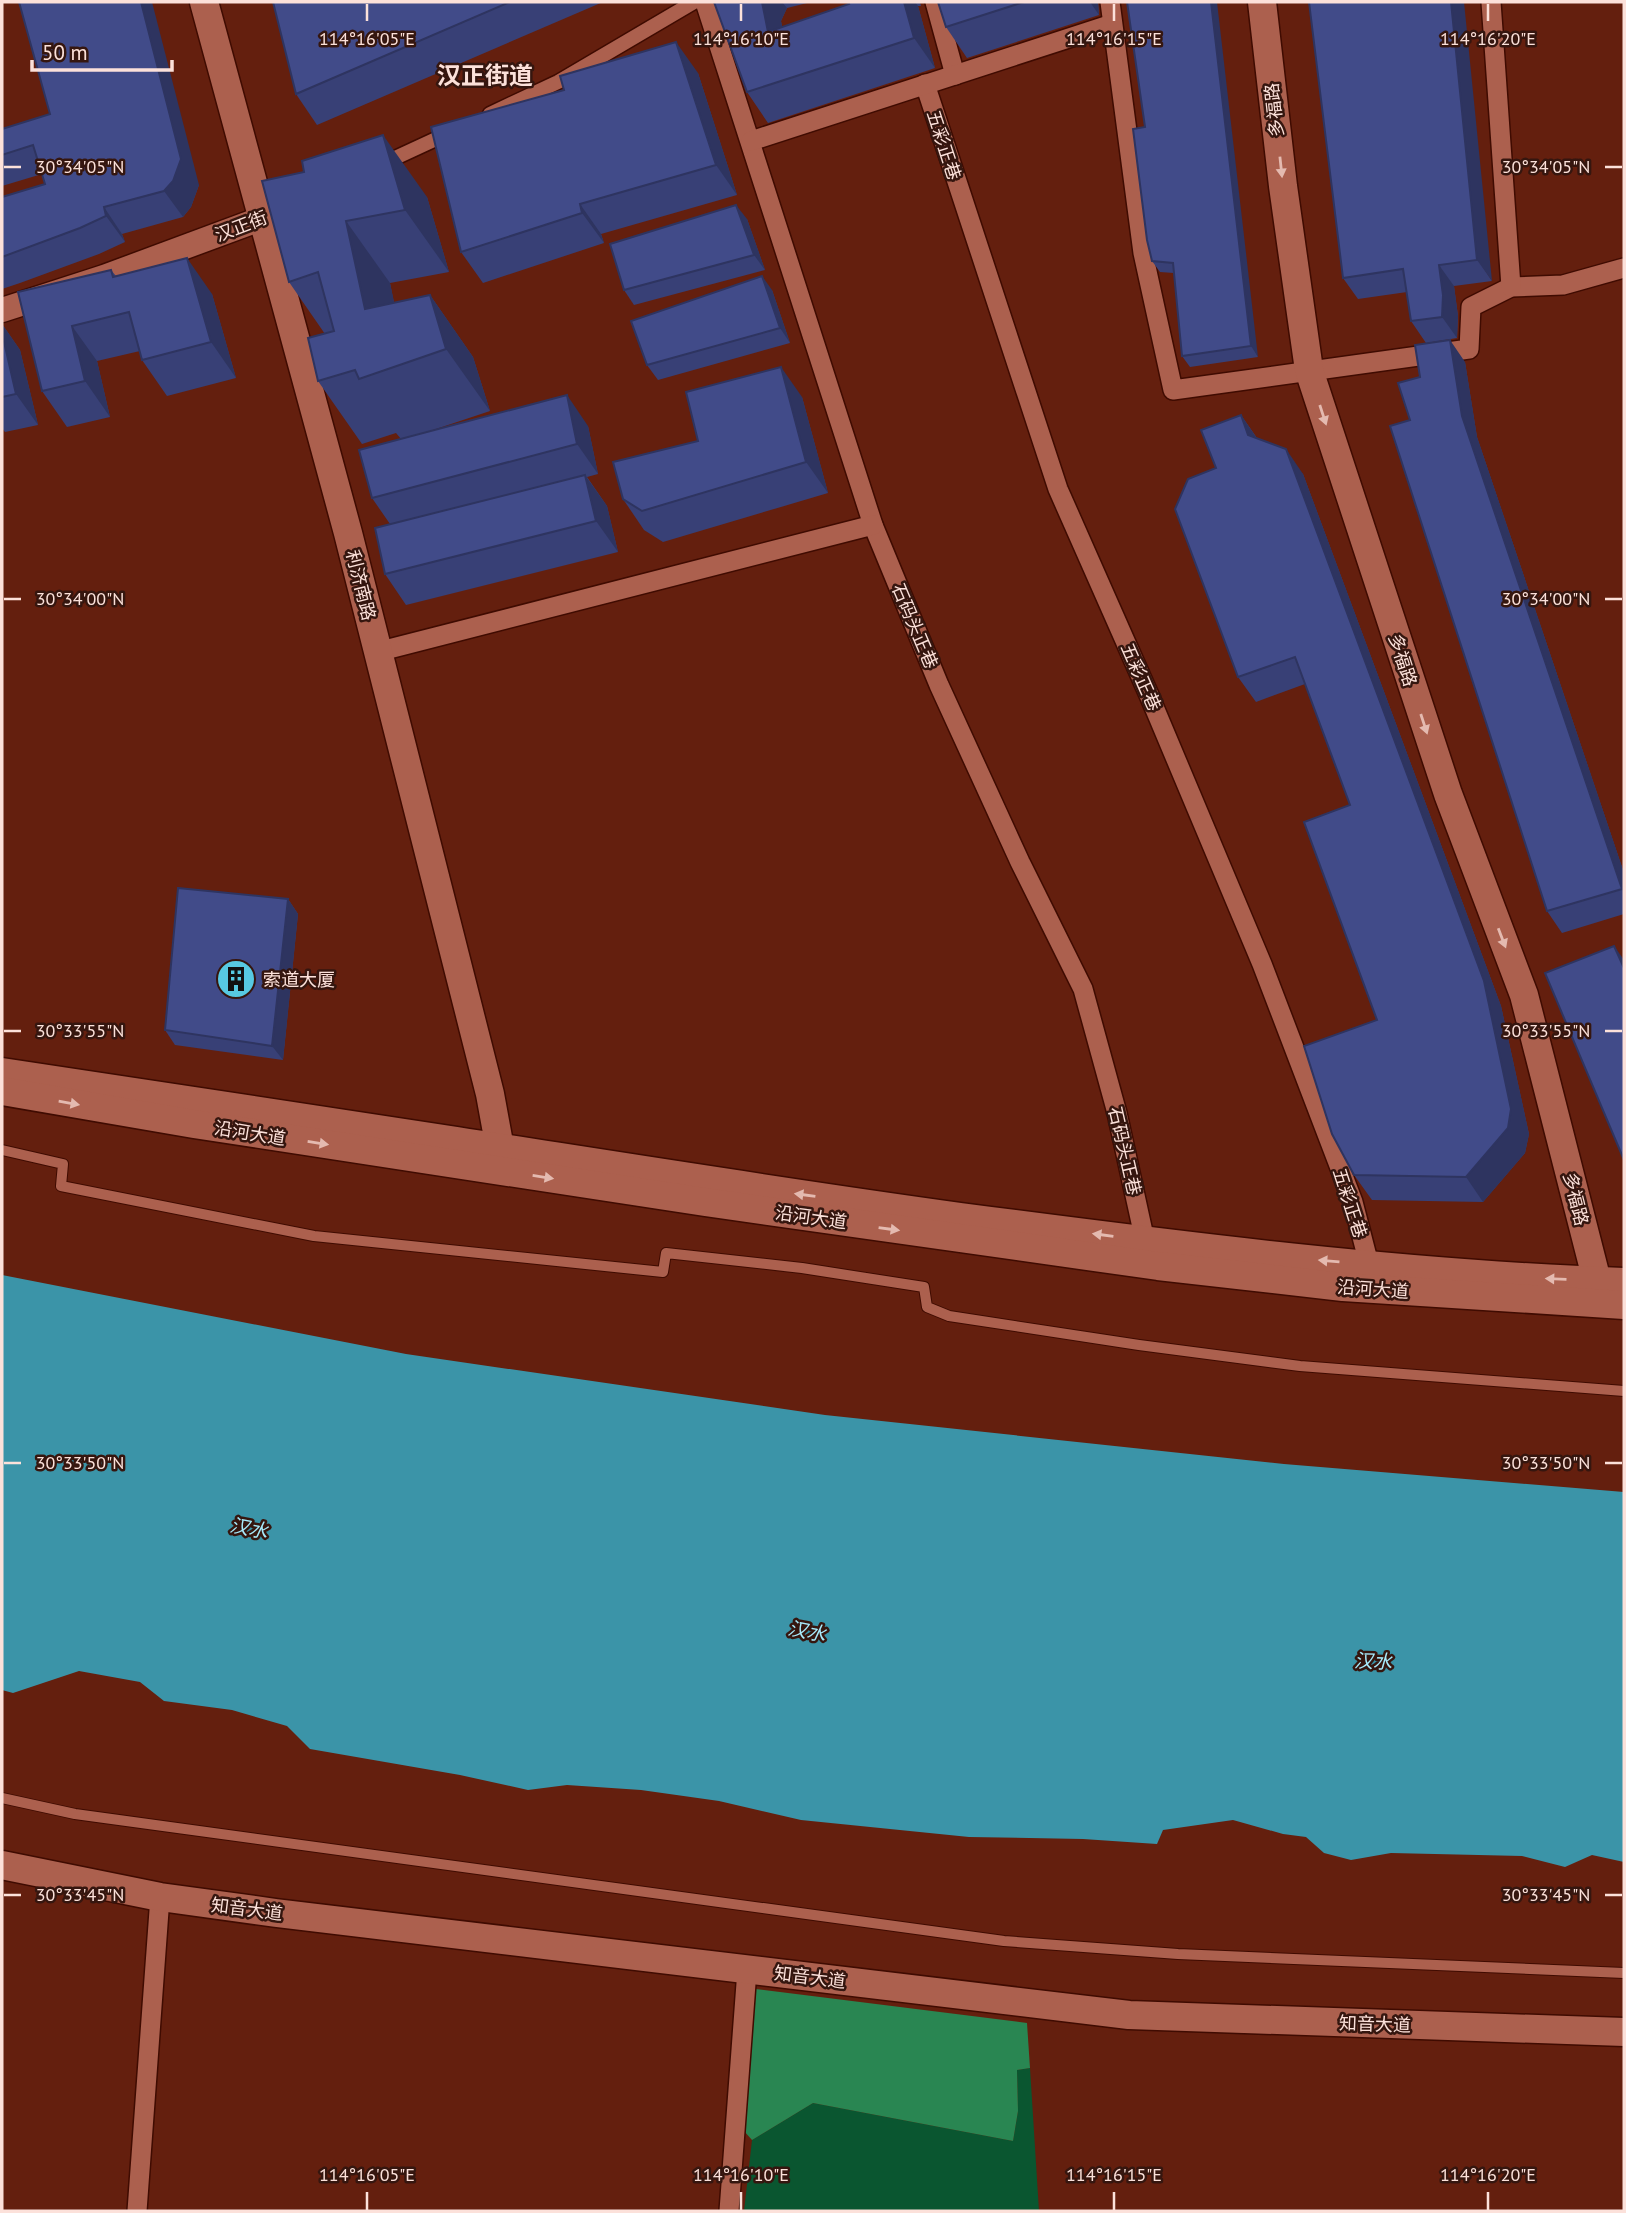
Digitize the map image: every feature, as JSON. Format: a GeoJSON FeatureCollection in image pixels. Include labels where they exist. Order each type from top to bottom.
{"type":"FeatureCollection","features":[{"type":"Feature","properties":{"kind":"main road","name":"利济南路"},"geometry":{"type":"LineString","coordinates":[[204,2],[269,215],[490,1094],[502,1160]]}},
{"type":"Feature","properties":{"kind":"main road","name":"多福路"},"geometry":{"type":"LineString","coordinates":[[1262,2],[1283,186],[1309,370],[1448,794],[1524,995],[1613,1293]]}},
{"type":"Feature","properties":{"kind":"main road","name":"沿河大道"},"geometry":{"type":"LineString","coordinates":[[2,1072],[219,1107],[917,1233],[1171,1268],[1343,1287],[1613,1293]]}},
{"type":"Feature","properties":{"kind":"main road","name":"沿河大道"},"geometry":{"type":"LineString","coordinates":[[2,1091],[194,1125],[867,1204],[1145,1241],[1545,1279],[1613,1293]]}},
{"type":"Feature","properties":{"kind":"main road","name":"知音大道"},"geometry":{"type":"LineString","coordinates":[[2,1865],[160,1897],[1129,2015],[1624,2032]]}},
{"type":"Feature","properties":{"kind":"street"},"geometry":{"type":"LineString","coordinates":[[483,117],[558,82],[694,2]]}},
{"type":"Feature","properties":{"kind":"street","name":"石码头正巷"},"geometry":{"type":"LineString","coordinates":[[705,2],[873,525],[945,697],[1020,862],[1083,989],[1117,1113],[1145,1241]]}},
{"type":"Feature","properties":{"kind":"street"},"geometry":{"type":"LineString","coordinates":[[935,2],[955,75]]}},
{"type":"Feature","properties":{"kind":"street"},"geometry":{"type":"LineString","coordinates":[[1110,2],[1143,253],[1173,390],[1469,349],[1471,307],[1511,287],[1563,285],[1624,268]]}},
{"type":"Feature","properties":{"kind":"street"},"geometry":{"type":"LineString","coordinates":[[1491,2],[1511,287]]}},
{"type":"Feature","properties":{"kind":"street"},"geometry":{"type":"LineString","coordinates":[[751,141],[1112,24]]}},
{"type":"Feature","properties":{"kind":"street","name":"五彩正巷"},"geometry":{"type":"LineString","coordinates":[[925,84],[1058,489],[1149,695],[1262,964],[1353,1202],[1369,1264]]}},
{"type":"Feature","properties":{"kind":"street"},"geometry":{"type":"LineString","coordinates":[[372,168],[457,129]]}},
{"type":"Feature","properties":{"kind":"street","name":"汉正街"},"geometry":{"type":"LineString","coordinates":[[2,310],[104,277],[269,215]]}},
{"type":"Feature","properties":{"kind":"street"},"geometry":{"type":"LineString","coordinates":[[377,652],[873,525]]}},
{"type":"Feature","properties":{"kind":"street"},"geometry":{"type":"LineString","coordinates":[[137,2211],[160,1897]]}},
{"type":"Feature","properties":{"kind":"street"},"geometry":{"type":"LineString","coordinates":[[729,2211],[747,1970]]}},
{"type":"Feature","properties":{"kind":"lane"},"geometry":{"type":"LineString","coordinates":[[2,1150],[63,1164],[61,1186],[314,1236],[663,1272],[666,1253],[802,1268],[924,1287],[927,1307],[949,1316],[1139,1345],[1300,1366],[1624,1391]]}},
{"type":"Feature","properties":{"kind":"lane"},"geometry":{"type":"LineString","coordinates":[[2,1798],[75,1814],[1004,1941],[1178,1954],[1624,1973]]}},
{"type":"Feature","properties":{"kind":"green space"},"geometry":{"type":"Polygon","coordinates":[[[756,1989],[1027,2023],[1030,2068],[1017,2070],[1018,2111],[1013,2141],[813,2103],[752,2140],[744,2131],[756,1989]]]}},
{"type":"Feature","properties":{"kind":"green space"},"geometry":{"type":"Polygon","coordinates":[[[1030,2068],[1039,2211],[744,2211],[752,2140],[813,2103],[1013,2141],[1018,2111],[1017,2070],[1030,2068]]]}},
{"type":"Feature","properties":{"kind":"water","name":"汉水"},"geometry":{"type":"Polygon","coordinates":[[[2,1275],[406,1354],[825,1415],[1284,1464],[1624,1492],[1624,1862],[1592,1855],[1565,1867],[1522,1856],[1391,1853],[1351,1860],[1324,1853],[1306,1837],[1283,1834],[1233,1820],[1163,1830],[1157,1844],[1083,1839],[969,1837],[801,1820],[719,1801],[641,1790],[567,1785],[528,1790],[460,1775],[310,1749],[287,1726],[232,1710],[164,1701],[140,1682],[79,1671],[13,1693],[2,1690],[2,1275]]]}},
{"type":"Feature","properties":{"kind":"building"},"geometry":{"type":"Polygon","coordinates":[[[19,2],[141,2],[181,159],[173,181],[164,191],[104,207],[106,216],[2,257],[2,197],[45,184],[33,145],[2,155],[2,129],[50,114],[19,2]]]}},
{"type":"Feature","properties":{"kind":"building"},"geometry":{"type":"Polygon","coordinates":[[[273,2],[510,2],[296,94],[273,2]]]}},
{"type":"Feature","properties":{"kind":"building"},"geometry":{"type":"Polygon","coordinates":[[[714,2],[762,2],[768,32],[849,4],[848,2],[904,2],[914,38],[747,92],[714,2]]]}},
{"type":"Feature","properties":{"kind":"building"},"geometry":{"type":"Polygon","coordinates":[[[938,2],[1024,2],[946,27],[938,2]]]}},
{"type":"Feature","properties":{"kind":"building"},"geometry":{"type":"Polygon","coordinates":[[[1127,2],[1211,2],[1251,346],[1182,356],[1173,263],[1152,261],[1147,240],[1133,129],[1145,127],[1127,2]]]}},
{"type":"Feature","properties":{"kind":"building"},"geometry":{"type":"Polygon","coordinates":[[[1309,2],[1451,2],[1477,260],[1439,265],[1443,295],[1442,317],[1411,321],[1403,269],[1343,278],[1309,2]]]}},
{"type":"Feature","properties":{"kind":"building"},"geometry":{"type":"Polygon","coordinates":[[[676,42],[716,165],[580,204],[582,213],[461,252],[431,127],[564,90],[560,76],[676,42]]]}},
{"type":"Feature","properties":{"kind":"building"},"geometry":{"type":"Polygon","coordinates":[[[383,135],[405,210],[346,221],[365,309],[430,295],[446,349],[359,379],[355,370],[318,381],[308,338],[334,331],[318,272],[289,282],[262,181],[304,172],[302,161],[383,135]]]}},
{"type":"Feature","properties":{"kind":"building"},"geometry":{"type":"Polygon","coordinates":[[[736,205],[754,255],[624,290],[610,244],[736,205]]]}},
{"type":"Feature","properties":{"kind":"building"},"geometry":{"type":"Polygon","coordinates":[[[187,258],[211,342],[142,360],[129,312],[72,326],[85,381],[42,391],[18,292],[111,270],[113,277],[187,258]]]}},
{"type":"Feature","properties":{"kind":"building"},"geometry":{"type":"Polygon","coordinates":[[[762,276],[780,328],[647,365],[631,321],[762,276]]]}},
{"type":"Feature","properties":{"kind":"building"},"geometry":{"type":"Polygon","coordinates":[[[2,333],[16,394],[2,397],[2,333]]]}},
{"type":"Feature","properties":{"kind":"building"},"geometry":{"type":"Polygon","coordinates":[[[1450,340],[1462,416],[1622,889],[1547,911],[1390,426],[1410,420],[1398,383],[1420,377],[1415,345],[1450,340]]]}},
{"type":"Feature","properties":{"kind":"building"},"geometry":{"type":"Polygon","coordinates":[[[781,367],[806,462],[642,511],[623,499],[613,462],[698,441],[686,392],[781,367]]]}},
{"type":"Feature","properties":{"kind":"building"},"geometry":{"type":"Polygon","coordinates":[[[567,395],[577,444],[372,498],[359,450],[567,395]]]}},
{"type":"Feature","properties":{"kind":"building"},"geometry":{"type":"Polygon","coordinates":[[[1241,415],[1248,435],[1286,449],[1484,981],[1511,1109],[1508,1128],[1466,1177],[1354,1175],[1332,1134],[1304,1046],[1377,1020],[1304,822],[1350,805],[1295,657],[1238,677],[1175,509],[1188,479],[1216,468],[1201,430],[1241,415]]]}},
{"type":"Feature","properties":{"kind":"building"},"geometry":{"type":"Polygon","coordinates":[[[585,475],[596,521],[385,574],[375,528],[585,475]]]}},
{"type":"Feature","properties":{"kind":"building","name":"索道大厦"},"geometry":{"type":"Polygon","coordinates":[[[178,888],[288,899],[272,1046],[165,1030],[178,888]]]}},
{"type":"Feature","properties":{"kind":"building"},"geometry":{"type":"Polygon","coordinates":[[[1614,946],[1624,968],[1624,1160],[1545,973],[1614,946]]]}},
{"type":"Feature","properties":{"kind":"place","name":"索道大厦"},"geometry":{"type":"Point","coordinates":[236,979]}},
{"type":"Feature","properties":{"kind":"district","name":"汉正街道"},"geometry":{"type":"Point","coordinates":[485,75]}}]}
